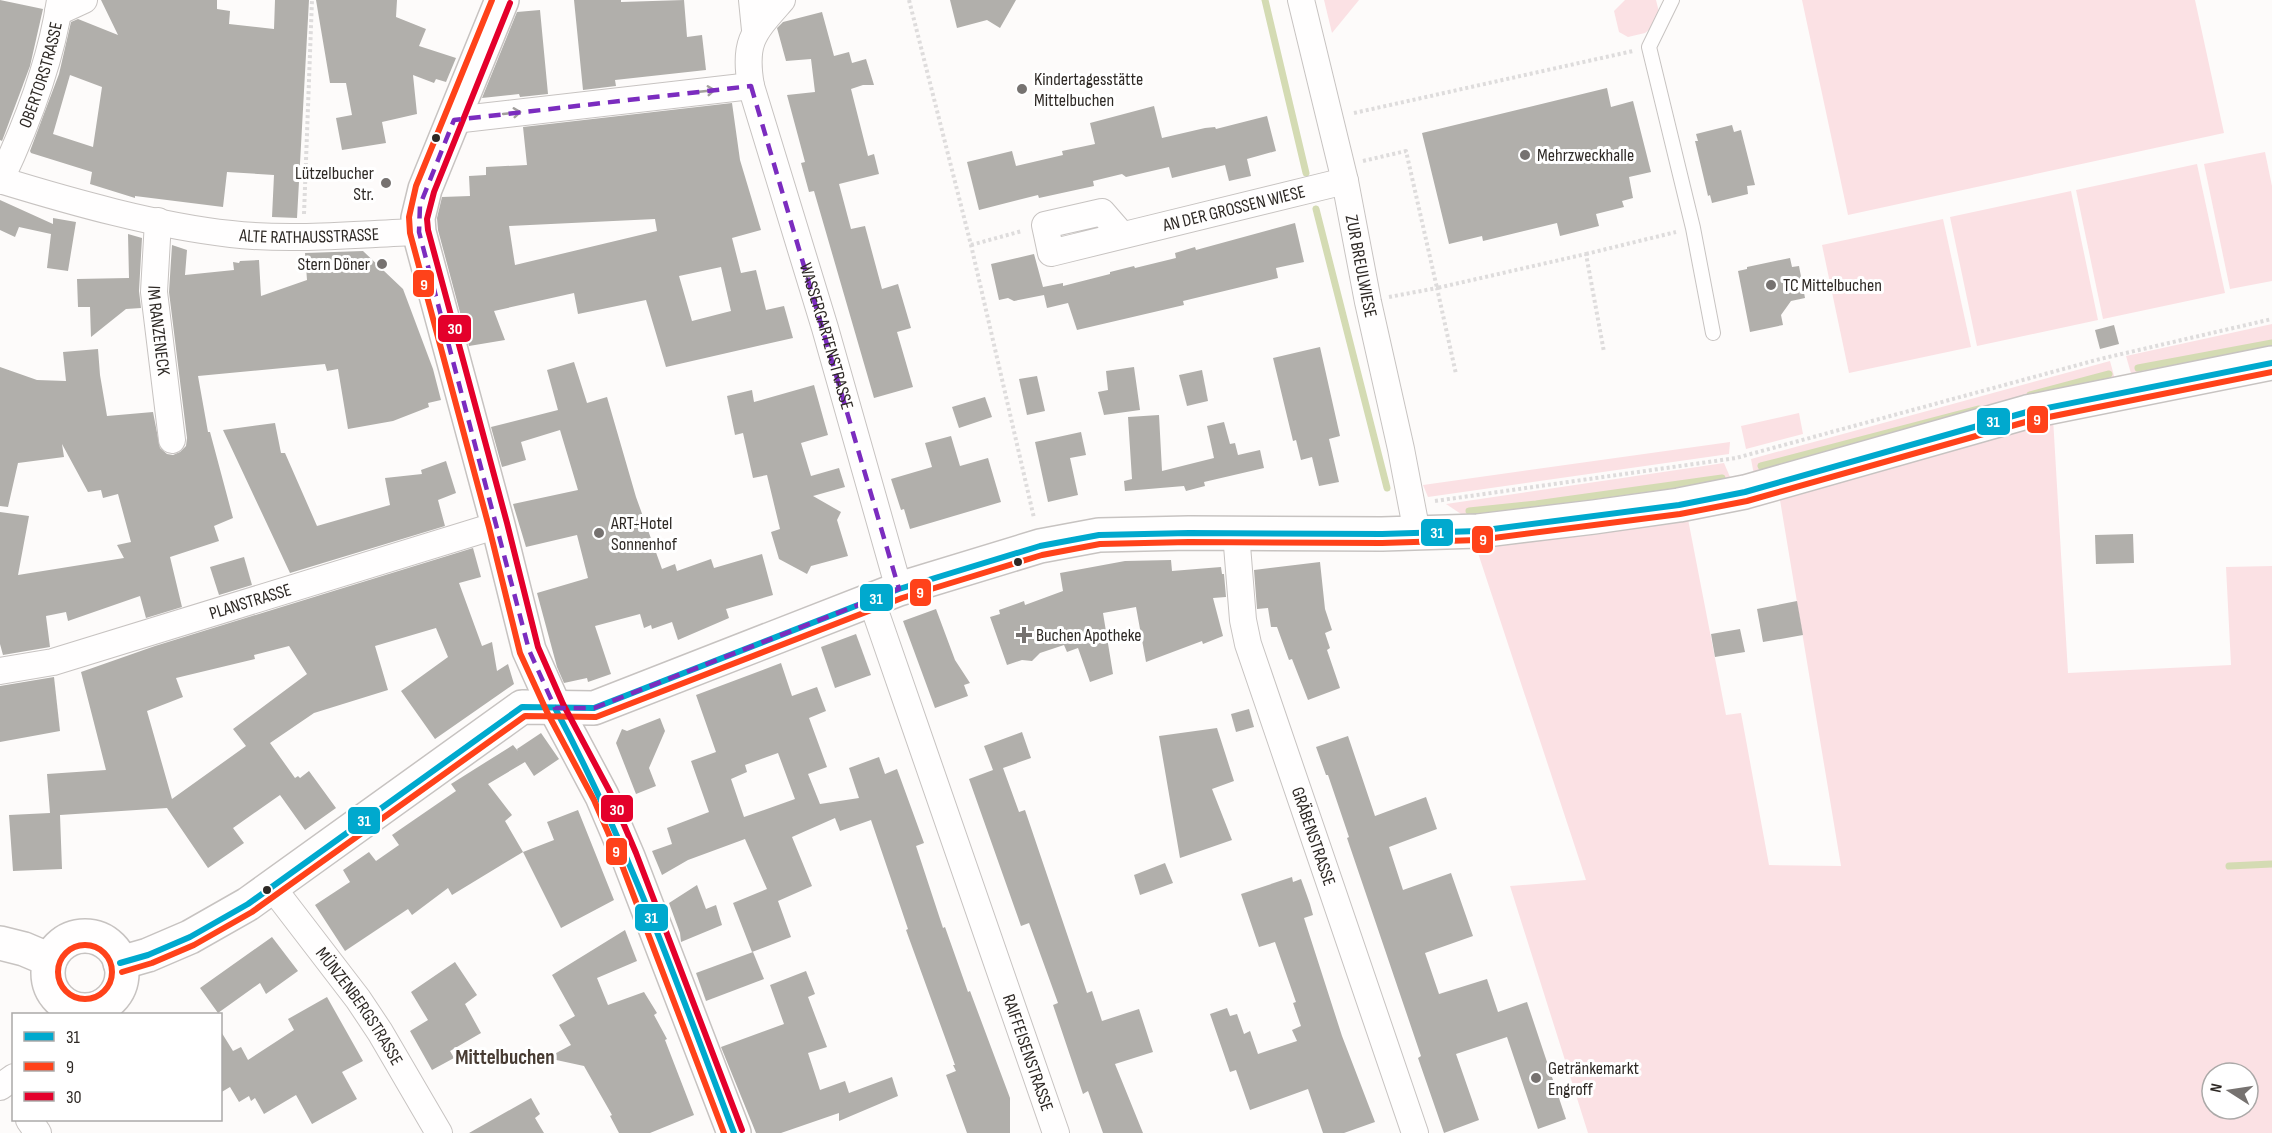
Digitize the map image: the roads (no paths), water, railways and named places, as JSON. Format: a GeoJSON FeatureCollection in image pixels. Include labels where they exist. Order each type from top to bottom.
{"type":"FeatureCollection","features":[{"type":"Feature","properties":{"kind":"main road"},"geometry":{"type":"LineString","coordinates":[[502,0],[420,205],[419,232],[498,525],[529,650],[628,857],[734,1133]]}},
{"type":"Feature","properties":{"kind":"main road"},"geometry":{"type":"LineString","coordinates":[[120,963],[148,955],[190,937],[231,914],[276,893],[522,707],[594,708],[885,594],[1040,546],[1099,536],[1236,533],[1414,519],[1478,531],[1679,505],[1745,492],[2026,412],[2272,363]]}},
{"type":"Feature","properties":{"kind":"main road"},"geometry":{"type":"LineString","coordinates":[[87,936],[100,939],[110,945],[120,963],[122,978],[118,989],[102,1006],[90,1010],[65,1010],[50,987],[48,975],[54,951],[64,942],[75,937],[87,936]]}},
{"type":"Feature","properties":{"kind":"main road"},"geometry":{"type":"LineString","coordinates":[[0,943],[24,949],[50,960]]}},
{"type":"Feature","properties":{"kind":"street"},"geometry":{"type":"LineString","coordinates":[[59,6],[84,0]]}},
{"type":"Feature","properties":{"kind":"street","name":"WASSERGARTENSTRASSE"},"geometry":{"type":"LineString","coordinates":[[752,0],[755,30]]}},
{"type":"Feature","properties":{"kind":"street","name":"WASSERGARTENSTRASSE"},"geometry":{"type":"LineString","coordinates":[[782,0],[755,30],[748,57],[751,86],[825,328],[885,594]]}},
{"type":"Feature","properties":{"kind":"street","name":"ZUR BREULWIESE"},"geometry":{"type":"LineString","coordinates":[[1301,0],[1343,174],[1414,519]]}},
{"type":"Feature","properties":{"kind":"street","name":"OBERTORSTRASSE"},"geometry":{"type":"LineString","coordinates":[[0,180],[24,129],[51,45],[59,6]]}},
{"type":"Feature","properties":{"kind":"street"},"geometry":{"type":"LineString","coordinates":[[454,120],[751,86]]}},
{"type":"Feature","properties":{"kind":"street","name":"AN DER GROSSEN WIESE"},"geometry":{"type":"LineString","coordinates":[[1045,225],[1052,253],[1122,236],[1343,174]]}},
{"type":"Feature","properties":{"kind":"street","name":"ALTE RATHAUSSTRASSE"},"geometry":{"type":"LineString","coordinates":[[0,180],[68,200],[158,221],[233,235],[303,236],[419,232]]}},
{"type":"Feature","properties":{"kind":"street","name":"IM RANZENECK"},"geometry":{"type":"LineString","coordinates":[[158,221],[154,292],[172,440]]}},
{"type":"Feature","properties":{"kind":"street","name":"PLANSTRASSE"},"geometry":{"type":"LineString","coordinates":[[0,670],[53,662],[498,525]]}},
{"type":"Feature","properties":{"kind":"street","name":"GRÄBENSTRASSE"},"geometry":{"type":"LineString","coordinates":[[1236,533],[1243,620],[1248,644],[1415,1133]]}},
{"type":"Feature","properties":{"kind":"street","name":"RAIFFEISENSTRASSE"},"geometry":{"type":"LineString","coordinates":[[885,594],[1056,1133]]}},
{"type":"Feature","properties":{"kind":"street","name":"MÜNZENBERGSTRASSE"},"geometry":{"type":"LineString","coordinates":[[276,893],[358,999],[439,1133]]}},
{"type":"Feature","properties":{"kind":"lane"},"geometry":{"type":"LineString","coordinates":[[1672,0],[1649,47],[1693,228],[1713,333]]}},
{"type":"Feature","properties":{"kind":"waterway"},"geometry":{"type":"LineString","coordinates":[[1265,0],[1306,173]]}},
{"type":"Feature","properties":{"kind":"waterway"},"geometry":{"type":"LineString","coordinates":[[1316,209],[1387,488]]}},
{"type":"Feature","properties":{"kind":"waterway"},"geometry":{"type":"LineString","coordinates":[[2138,368],[2272,343]]}},
{"type":"Feature","properties":{"kind":"waterway"},"geometry":{"type":"LineString","coordinates":[[2030,395],[2109,374]]}},
{"type":"Feature","properties":{"kind":"waterway"},"geometry":{"type":"LineString","coordinates":[[1761,466],[1979,409]]}},
{"type":"Feature","properties":{"kind":"waterway"},"geometry":{"type":"LineString","coordinates":[[1469,511],[1722,478]]}},
{"type":"Feature","properties":{"kind":"waterway"},"geometry":{"type":"LineString","coordinates":[[2229,866],[2272,864]]}},
{"type":"Feature","properties":{"kind":"place","name":"Kindertagesstätte Mittelbuchen"},"geometry":{"type":"Point","coordinates":[1022,89]}},
{"type":"Feature","properties":{"kind":"place","name":"Mehrzweckhalle"},"geometry":{"type":"Point","coordinates":[1525,155]}},
{"type":"Feature","properties":{"kind":"place","name":"Lützelbucher Str."},"geometry":{"type":"Point","coordinates":[386,183]}},
{"type":"Feature","properties":{"kind":"place","name":"Stern Döner"},"geometry":{"type":"Point","coordinates":[382,264]}},
{"type":"Feature","properties":{"kind":"place","name":"TC Mittelbuchen"},"geometry":{"type":"Point","coordinates":[1771,285]}},
{"type":"Feature","properties":{"kind":"place","name":"ART-Hotel Sonnenhof"},"geometry":{"type":"Point","coordinates":[599,533]}},
{"type":"Feature","properties":{"kind":"place","name":"Buchen Apotheke"},"geometry":{"type":"Point","coordinates":[1024,635]}},
{"type":"Feature","properties":{"kind":"place","name":"Getränkemarkt Engroff"},"geometry":{"type":"Point","coordinates":[1536,1078]}},
{"type":"Feature","properties":{"kind":"district","name":"Mittelbuchen"},"geometry":{"type":"Point","coordinates":[505,1057]}}]}
